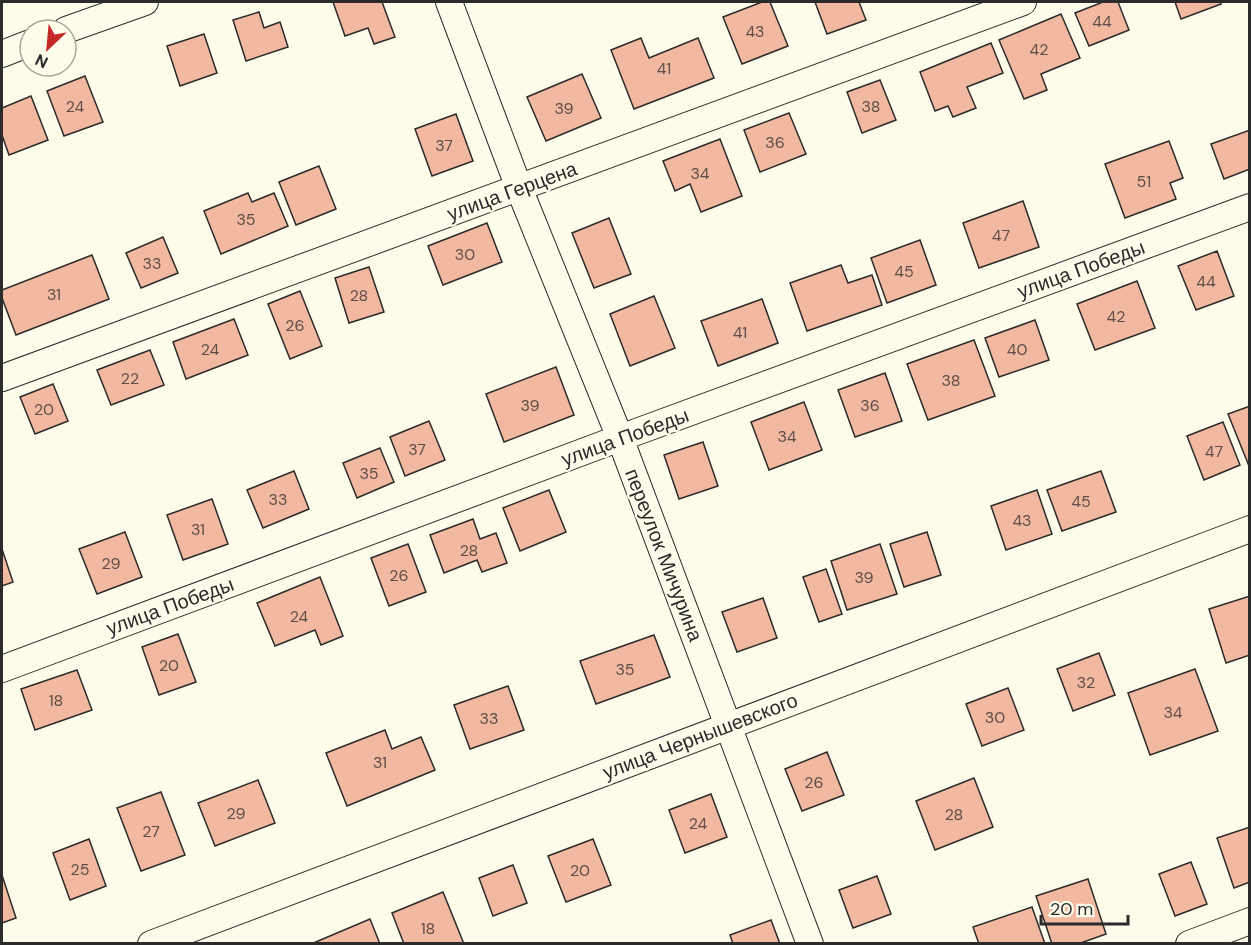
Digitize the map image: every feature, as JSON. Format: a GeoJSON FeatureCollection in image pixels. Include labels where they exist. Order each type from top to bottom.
{"type":"FeatureCollection","features":[{"type":"Feature","properties":{"kind":"street"},"geometry":{"type":"LineString","coordinates":[[78,26],[145,2]]}},
{"type":"Feature","properties":{"kind":"street","name":"переулок Мичурина"},"geometry":{"type":"LineString","coordinates":[[449,2],[519,188],[621,438],[810,944]]}},
{"type":"Feature","properties":{"kind":"street","name":"улица Герцена"},"geometry":{"type":"LineString","coordinates":[[2,378],[1023,2]]}},
{"type":"Feature","properties":{"kind":"street"},"geometry":{"type":"LineString","coordinates":[[2,54],[18,48]]}},
{"type":"Feature","properties":{"kind":"street","name":"улица Победы"},"geometry":{"type":"LineString","coordinates":[[2,669],[1250,207]]}},
{"type":"Feature","properties":{"kind":"street","name":"улица Чернышевского"},"geometry":{"type":"LineString","coordinates":[[151,944],[1250,529]]}},
{"type":"Feature","properties":{"kind":"street"},"geometry":{"type":"LineString","coordinates":[[1189,944],[1250,921]]}},
{"type":"Feature","properties":{"kind":"building"},"geometry":{"type":"Polygon","coordinates":[[[333,2],[382,2],[395,37],[374,44],[368,28],[345,36],[333,2]]]}},
{"type":"Feature","properties":{"kind":"building"},"geometry":{"type":"Polygon","coordinates":[[[762,2],[770,2],[788,46],[742,64],[723,17],[762,2]]]}},
{"type":"Feature","properties":{"kind":"building"},"geometry":{"type":"Polygon","coordinates":[[[815,2],[859,2],[866,20],[827,34],[815,2]]]}},
{"type":"Feature","properties":{"kind":"building"},"geometry":{"type":"Polygon","coordinates":[[[1103,2],[1118,2],[1129,30],[1089,46],[1075,13],[1103,2]]]}},
{"type":"Feature","properties":{"kind":"building"},"geometry":{"type":"Polygon","coordinates":[[[1175,2],[1220,2],[1221,4],[1181,19],[1175,2]]]}},
{"type":"Feature","properties":{"kind":"building"},"geometry":{"type":"Polygon","coordinates":[[[259,12],[264,28],[280,22],[288,47],[246,61],[233,20],[259,12]]]}},
{"type":"Feature","properties":{"kind":"building"},"geometry":{"type":"Polygon","coordinates":[[[1061,14],[1080,58],[1041,74],[1047,90],[1024,99],[999,40],[1061,14]]]}},
{"type":"Feature","properties":{"kind":"building"},"geometry":{"type":"Polygon","coordinates":[[[204,34],[217,73],[180,86],[167,46],[204,34]]]}},
{"type":"Feature","properties":{"kind":"building"},"geometry":{"type":"Polygon","coordinates":[[[641,38],[649,58],[698,38],[714,78],[634,109],[611,50],[641,38]]]}},
{"type":"Feature","properties":{"kind":"building"},"geometry":{"type":"Polygon","coordinates":[[[991,43],[1003,73],[967,87],[976,108],[953,117],[948,106],[935,111],[920,72],[991,43]]]}},
{"type":"Feature","properties":{"kind":"building"},"geometry":{"type":"Polygon","coordinates":[[[582,74],[601,118],[546,141],[527,97],[582,74]]]}},
{"type":"Feature","properties":{"kind":"building"},"geometry":{"type":"Polygon","coordinates":[[[85,76],[103,122],[64,136],[47,91],[85,76]]]}},
{"type":"Feature","properties":{"kind":"building"},"geometry":{"type":"Polygon","coordinates":[[[880,80],[896,120],[862,133],[847,92],[880,80]]]}},
{"type":"Feature","properties":{"kind":"building"},"geometry":{"type":"Polygon","coordinates":[[[31,96],[48,140],[9,155],[2,135],[2,108],[31,96]]]}},
{"type":"Feature","properties":{"kind":"building"},"geometry":{"type":"Polygon","coordinates":[[[789,113],[806,154],[760,172],[744,130],[789,113]]]}},
{"type":"Feature","properties":{"kind":"building"},"geometry":{"type":"Polygon","coordinates":[[[456,114],[473,161],[432,176],[415,129],[456,114]]]}},
{"type":"Feature","properties":{"kind":"building"},"geometry":{"type":"Polygon","coordinates":[[[1250,130],[1250,169],[1224,179],[1211,144],[1250,130]]]}},
{"type":"Feature","properties":{"kind":"building"},"geometry":{"type":"Polygon","coordinates":[[[720,139],[742,196],[701,212],[690,184],[675,191],[663,161],[720,139]]]}},
{"type":"Feature","properties":{"kind":"building"},"geometry":{"type":"Polygon","coordinates":[[[1169,141],[1183,178],[1170,183],[1176,199],[1125,218],[1105,164],[1169,141]]]}},
{"type":"Feature","properties":{"kind":"building"},"geometry":{"type":"Polygon","coordinates":[[[319,166],[336,209],[296,225],[279,182],[319,166]]]}},
{"type":"Feature","properties":{"kind":"building"},"geometry":{"type":"Polygon","coordinates":[[[248,193],[252,202],[274,193],[288,226],[221,254],[204,211],[248,193]]]}},
{"type":"Feature","properties":{"kind":"building"},"geometry":{"type":"Polygon","coordinates":[[[1023,201],[1039,247],[979,268],[963,223],[1023,201]]]}},
{"type":"Feature","properties":{"kind":"building"},"geometry":{"type":"Polygon","coordinates":[[[609,218],[631,274],[594,288],[572,233],[609,218]]]}},
{"type":"Feature","properties":{"kind":"building"},"geometry":{"type":"Polygon","coordinates":[[[487,223],[502,262],[443,285],[428,246],[487,223]]]}},
{"type":"Feature","properties":{"kind":"building"},"geometry":{"type":"Polygon","coordinates":[[[163,237],[178,273],[141,288],[126,253],[163,237]]]}},
{"type":"Feature","properties":{"kind":"building"},"geometry":{"type":"Polygon","coordinates":[[[920,240],[936,285],[887,303],[871,258],[920,240]]]}},
{"type":"Feature","properties":{"kind":"building"},"geometry":{"type":"Polygon","coordinates":[[[1217,251],[1234,296],[1196,310],[1178,266],[1217,251]]]}},
{"type":"Feature","properties":{"kind":"building"},"geometry":{"type":"Polygon","coordinates":[[[92,255],[109,299],[16,335],[2,298],[2,290],[92,255]]]}},
{"type":"Feature","properties":{"kind":"building"},"geometry":{"type":"Polygon","coordinates":[[[841,265],[848,283],[872,275],[882,305],[807,331],[790,283],[841,265]]]}},
{"type":"Feature","properties":{"kind":"building"},"geometry":{"type":"Polygon","coordinates":[[[369,267],[384,312],[349,323],[335,278],[369,267]]]}},
{"type":"Feature","properties":{"kind":"building"},"geometry":{"type":"Polygon","coordinates":[[[1137,281],[1155,328],[1095,350],[1077,304],[1137,281]]]}},
{"type":"Feature","properties":{"kind":"building"},"geometry":{"type":"Polygon","coordinates":[[[300,291],[322,346],[290,359],[268,304],[300,291]]]}},
{"type":"Feature","properties":{"kind":"building"},"geometry":{"type":"Polygon","coordinates":[[[654,296],[675,348],[630,366],[610,314],[654,296]]]}},
{"type":"Feature","properties":{"kind":"building"},"geometry":{"type":"Polygon","coordinates":[[[762,299],[778,343],[718,366],[701,321],[762,299]]]}},
{"type":"Feature","properties":{"kind":"building"},"geometry":{"type":"Polygon","coordinates":[[[234,319],[248,355],[186,379],[173,342],[234,319]]]}},
{"type":"Feature","properties":{"kind":"building"},"geometry":{"type":"Polygon","coordinates":[[[1035,320],[1049,360],[999,377],[985,338],[1035,320]]]}},
{"type":"Feature","properties":{"kind":"building"},"geometry":{"type":"Polygon","coordinates":[[[974,340],[995,396],[928,420],[907,364],[974,340]]]}},
{"type":"Feature","properties":{"kind":"building"},"geometry":{"type":"Polygon","coordinates":[[[150,350],[164,385],[111,405],[97,370],[150,350]]]}},
{"type":"Feature","properties":{"kind":"building"},"geometry":{"type":"Polygon","coordinates":[[[556,367],[574,415],[504,442],[486,394],[556,367]]]}},
{"type":"Feature","properties":{"kind":"building"},"geometry":{"type":"Polygon","coordinates":[[[885,373],[902,421],[855,437],[838,390],[885,373]]]}},
{"type":"Feature","properties":{"kind":"building"},"geometry":{"type":"Polygon","coordinates":[[[53,384],[68,421],[35,434],[20,397],[53,384]]]}},
{"type":"Feature","properties":{"kind":"building"},"geometry":{"type":"Polygon","coordinates":[[[804,402],[822,450],[769,470],[751,422],[804,402]]]}},
{"type":"Feature","properties":{"kind":"building"},"geometry":{"type":"Polygon","coordinates":[[[1250,406],[1250,465],[1249,466],[1228,414],[1250,406]]]}},
{"type":"Feature","properties":{"kind":"building"},"geometry":{"type":"Polygon","coordinates":[[[429,421],[445,460],[405,476],[390,437],[429,421]]]}},
{"type":"Feature","properties":{"kind":"building"},"geometry":{"type":"Polygon","coordinates":[[[1223,422],[1240,465],[1204,480],[1187,436],[1223,422]]]}},
{"type":"Feature","properties":{"kind":"building"},"geometry":{"type":"Polygon","coordinates":[[[703,442],[718,486],[679,499],[664,455],[703,442]]]}},
{"type":"Feature","properties":{"kind":"building"},"geometry":{"type":"Polygon","coordinates":[[[380,448],[394,482],[357,498],[343,463],[380,448]]]}},
{"type":"Feature","properties":{"kind":"building"},"geometry":{"type":"Polygon","coordinates":[[[294,471],[309,509],[263,528],[247,490],[294,471]]]}},
{"type":"Feature","properties":{"kind":"building"},"geometry":{"type":"Polygon","coordinates":[[[1101,471],[1116,512],[1062,531],[1047,490],[1101,471]]]}},
{"type":"Feature","properties":{"kind":"building"},"geometry":{"type":"Polygon","coordinates":[[[549,490],[566,532],[520,551],[503,508],[549,490]]]}},
{"type":"Feature","properties":{"kind":"building"},"geometry":{"type":"Polygon","coordinates":[[[1037,490],[1052,534],[1006,550],[991,506],[1037,490]]]}},
{"type":"Feature","properties":{"kind":"building"},"geometry":{"type":"Polygon","coordinates":[[[212,499],[228,544],[183,560],[167,515],[212,499]]]}},
{"type":"Feature","properties":{"kind":"building"},"geometry":{"type":"Polygon","coordinates":[[[473,519],[480,539],[496,533],[507,563],[482,572],[477,560],[444,573],[430,535],[473,519]]]}},
{"type":"Feature","properties":{"kind":"building"},"geometry":{"type":"Polygon","coordinates":[[[125,532],[142,577],[97,594],[79,549],[125,532]]]}},
{"type":"Feature","properties":{"kind":"building"},"geometry":{"type":"Polygon","coordinates":[[[927,532],[941,575],[904,587],[890,544],[927,532]]]}},
{"type":"Feature","properties":{"kind":"building"},"geometry":{"type":"Polygon","coordinates":[[[408,544],[426,592],[389,606],[371,558],[408,544]]]}},
{"type":"Feature","properties":{"kind":"building"},"geometry":{"type":"Polygon","coordinates":[[[880,544],[897,594],[847,610],[831,561],[880,544]]]}},
{"type":"Feature","properties":{"kind":"building"},"geometry":{"type":"Polygon","coordinates":[[[2,549],[13,582],[2,586],[2,549]]]}},
{"type":"Feature","properties":{"kind":"building"},"geometry":{"type":"Polygon","coordinates":[[[826,569],[842,614],[819,622],[803,577],[826,569]]]}},
{"type":"Feature","properties":{"kind":"building"},"geometry":{"type":"Polygon","coordinates":[[[320,577],[343,636],[321,645],[315,630],[275,646],[257,603],[320,577]]]}},
{"type":"Feature","properties":{"kind":"building"},"geometry":{"type":"Polygon","coordinates":[[[1250,596],[1250,655],[1226,663],[1209,609],[1250,596]]]}},
{"type":"Feature","properties":{"kind":"building"},"geometry":{"type":"Polygon","coordinates":[[[763,598],[777,638],[737,652],[722,612],[763,598]]]}},
{"type":"Feature","properties":{"kind":"building"},"geometry":{"type":"Polygon","coordinates":[[[178,634],[196,682],[159,695],[142,647],[178,634]]]}},
{"type":"Feature","properties":{"kind":"building"},"geometry":{"type":"Polygon","coordinates":[[[654,635],[670,677],[596,704],[580,661],[654,635]]]}},
{"type":"Feature","properties":{"kind":"building"},"geometry":{"type":"Polygon","coordinates":[[[1099,653],[1115,695],[1073,711],[1057,669],[1099,653]]]}},
{"type":"Feature","properties":{"kind":"building"},"geometry":{"type":"Polygon","coordinates":[[[1195,669],[1218,731],[1150,755],[1128,693],[1195,669]]]}},
{"type":"Feature","properties":{"kind":"building"},"geometry":{"type":"Polygon","coordinates":[[[77,670],[92,710],[35,730],[21,689],[77,670]]]}},
{"type":"Feature","properties":{"kind":"building"},"geometry":{"type":"Polygon","coordinates":[[[508,686],[524,730],[470,749],[454,705],[508,686]]]}},
{"type":"Feature","properties":{"kind":"building"},"geometry":{"type":"Polygon","coordinates":[[[1008,688],[1024,730],[982,746],[966,704],[1008,688]]]}},
{"type":"Feature","properties":{"kind":"building"},"geometry":{"type":"Polygon","coordinates":[[[385,730],[392,749],[421,737],[435,770],[347,806],[326,753],[385,730]]]}},
{"type":"Feature","properties":{"kind":"building"},"geometry":{"type":"Polygon","coordinates":[[[827,752],[844,795],[802,811],[785,769],[827,752]]]}},
{"type":"Feature","properties":{"kind":"building"},"geometry":{"type":"Polygon","coordinates":[[[974,778],[993,827],[935,850],[916,801],[974,778]]]}},
{"type":"Feature","properties":{"kind":"building"},"geometry":{"type":"Polygon","coordinates":[[[258,780],[275,823],[215,846],[198,803],[258,780]]]}},
{"type":"Feature","properties":{"kind":"building"},"geometry":{"type":"Polygon","coordinates":[[[161,792],[185,855],[141,871],[117,808],[161,792]]]}},
{"type":"Feature","properties":{"kind":"building"},"geometry":{"type":"Polygon","coordinates":[[[711,794],[727,837],[685,853],[669,810],[711,794]]]}},
{"type":"Feature","properties":{"kind":"building"},"geometry":{"type":"Polygon","coordinates":[[[1250,827],[1250,882],[1234,888],[1217,838],[1250,827]]]}},
{"type":"Feature","properties":{"kind":"building"},"geometry":{"type":"Polygon","coordinates":[[[89,839],[106,886],[70,900],[53,853],[89,839]]]}},
{"type":"Feature","properties":{"kind":"building"},"geometry":{"type":"Polygon","coordinates":[[[593,839],[611,885],[566,902],[548,856],[593,839]]]}},
{"type":"Feature","properties":{"kind":"building"},"geometry":{"type":"Polygon","coordinates":[[[1191,862],[1207,904],[1175,916],[1159,874],[1191,862]]]}},
{"type":"Feature","properties":{"kind":"building"},"geometry":{"type":"Polygon","coordinates":[[[513,865],[527,903],[493,916],[479,878],[513,865]]]}},
{"type":"Feature","properties":{"kind":"building"},"geometry":{"type":"Polygon","coordinates":[[[2,875],[16,918],[2,923],[2,875]]]}},
{"type":"Feature","properties":{"kind":"building"},"geometry":{"type":"Polygon","coordinates":[[[877,876],[891,914],[853,928],[839,890],[877,876]]]}},
{"type":"Feature","properties":{"kind":"building"},"geometry":{"type":"Polygon","coordinates":[[[1088,879],[1106,934],[1078,944],[1052,944],[1036,896],[1088,879]]]}},
{"type":"Feature","properties":{"kind":"building"},"geometry":{"type":"Polygon","coordinates":[[[443,892],[464,944],[404,944],[392,913],[443,892]]]}},
{"type":"Feature","properties":{"kind":"building"},"geometry":{"type":"Polygon","coordinates":[[[1032,907],[1045,944],[979,944],[973,927],[1032,907]]]}},
{"type":"Feature","properties":{"kind":"building"},"geometry":{"type":"Polygon","coordinates":[[[370,919],[380,944],[311,944],[370,919]]]}},
{"type":"Feature","properties":{"kind":"building"},"geometry":{"type":"Polygon","coordinates":[[[771,920],[780,944],[733,944],[730,935],[771,920]]]}}]}
